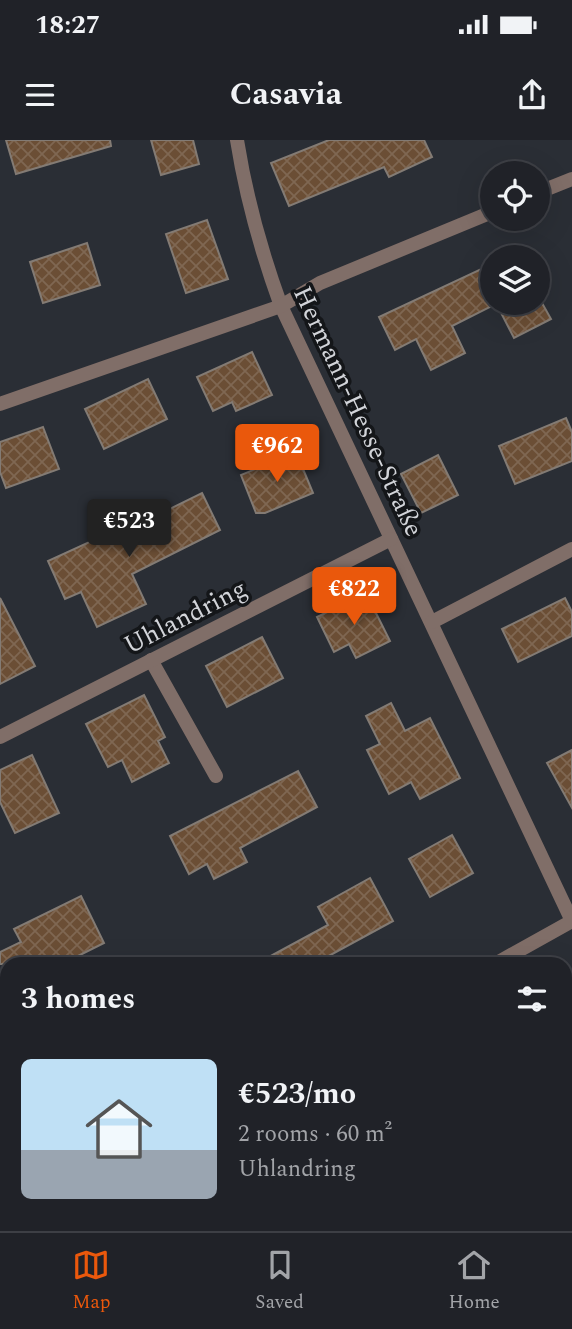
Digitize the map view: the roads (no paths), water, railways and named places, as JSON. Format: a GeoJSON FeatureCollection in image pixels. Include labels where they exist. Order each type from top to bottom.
{"type":"FeatureCollection","features":[{"type":"Feature","properties":{"kind":"street","name":"Hermann-Hesse-Straße"},"geometry":{"type":"LineString","coordinates":[[237,140],[245,189],[262,256],[281,306],[572,921]]}},
{"type":"Feature","properties":{"kind":"street"},"geometry":{"type":"LineString","coordinates":[[550,188],[572,179]]}},
{"type":"Feature","properties":{"kind":"street"},"geometry":{"type":"LineString","coordinates":[[0,404],[281,306],[320,283],[480,217]]}},
{"type":"Feature","properties":{"kind":"street","name":"Uhlandring"},"geometry":{"type":"LineString","coordinates":[[0,737],[391,539]]}},
{"type":"Feature","properties":{"kind":"street"},"geometry":{"type":"LineString","coordinates":[[432,622],[572,549]]}},
{"type":"Feature","properties":{"kind":"street"},"geometry":{"type":"LineString","coordinates":[[152,660],[216,776]]}},
{"type":"Feature","properties":{"kind":"street"},"geometry":{"type":"LineString","coordinates":[[508,957],[572,921]]}}]}
